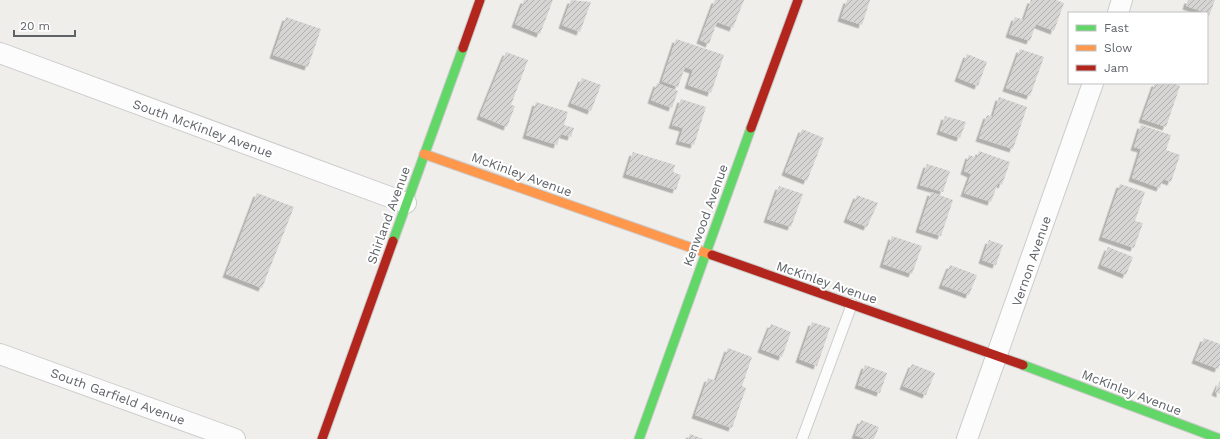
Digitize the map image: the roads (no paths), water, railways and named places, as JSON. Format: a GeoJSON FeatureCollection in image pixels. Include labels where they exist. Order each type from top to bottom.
{"type":"FeatureCollection","features":[{"type":"Feature","properties":{"kind":"street","name":"Shirland Avenue"},"geometry":{"type":"LineString","coordinates":[[322,439],[480,0]]}},
{"type":"Feature","properties":{"kind":"street","name":"Kenwood Avenue"},"geometry":{"type":"LineString","coordinates":[[639,439],[705,253],[798,0]]}},
{"type":"Feature","properties":{"kind":"street"},"geometry":{"type":"LineString","coordinates":[[1118,12],[1122,0]]}},
{"type":"Feature","properties":{"kind":"street","name":"South McKinley Avenue"},"geometry":{"type":"LineString","coordinates":[[0,53],[406,203]]}},
{"type":"Feature","properties":{"kind":"street","name":"Vernon Avenue"},"geometry":{"type":"LineString","coordinates":[[967,439],[998,356],[1093,84]]}},
{"type":"Feature","properties":{"kind":"street","name":"McKinley Avenue"},"geometry":{"type":"LineString","coordinates":[[424,154],[998,356],[1220,439]]}},
{"type":"Feature","properties":{"kind":"street","name":"South Garfield Avenue"},"geometry":{"type":"LineString","coordinates":[[0,354],[235,439]]}},
{"type":"Feature","properties":{"kind":"lane"},"geometry":{"type":"LineString","coordinates":[[802,439],[852,304]]}}]}
